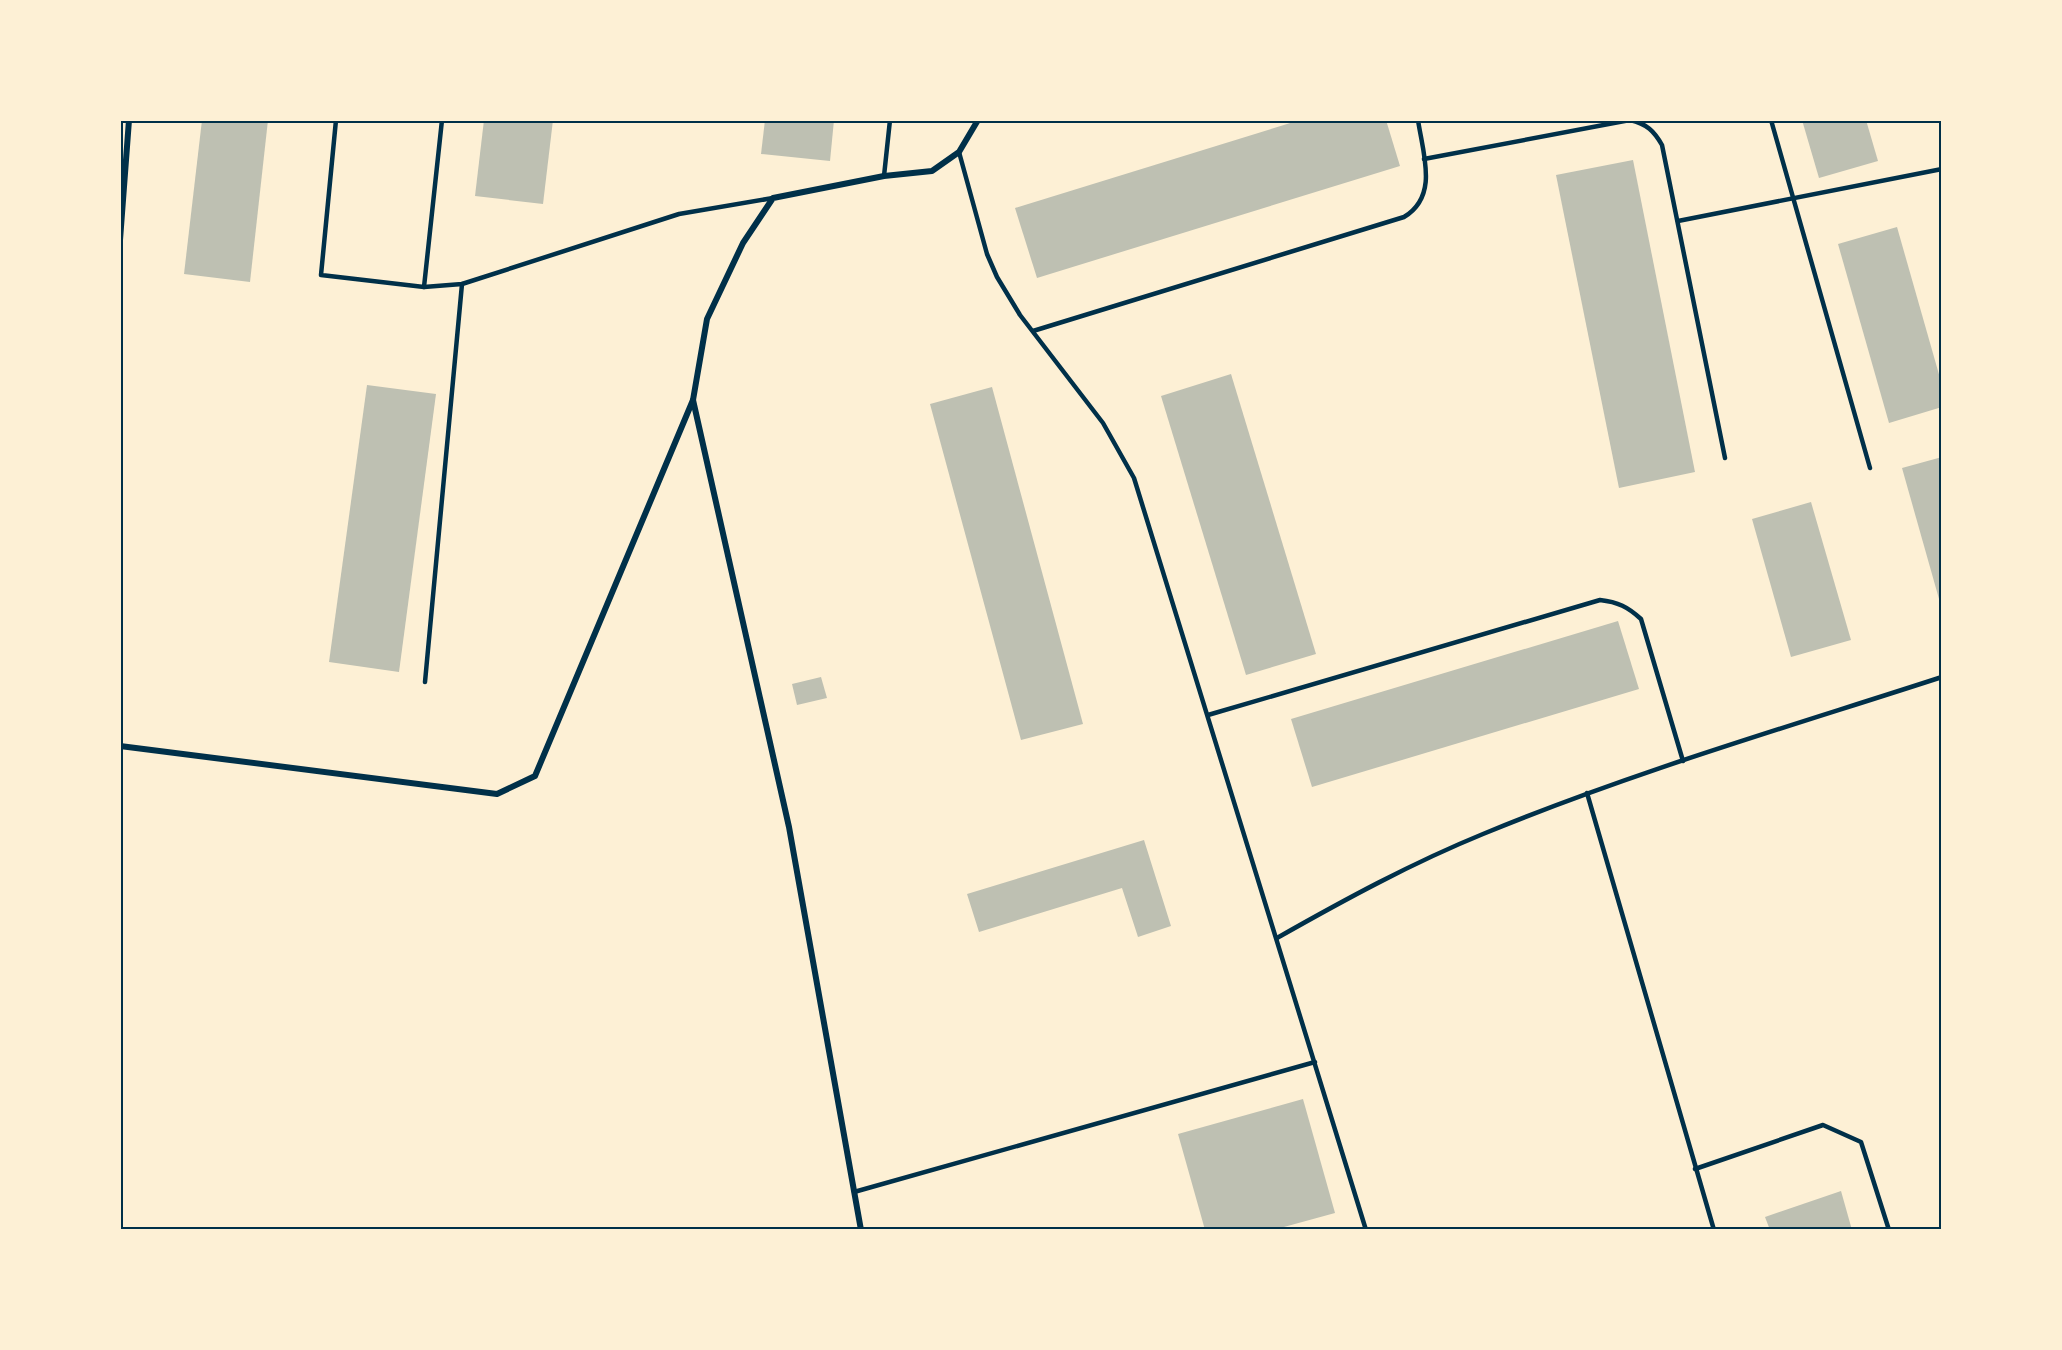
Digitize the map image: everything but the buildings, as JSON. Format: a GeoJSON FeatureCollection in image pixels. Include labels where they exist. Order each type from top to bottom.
{"type":"FeatureCollection","features":[{"type":"Feature","properties":{"kind":"street"},"geometry":{"type":"LineString","coordinates":[[120,240],[129,120]]}},
{"type":"Feature","properties":{"kind":"street"},"geometry":{"type":"LineString","coordinates":[[120,747],[496,794],[535,776],[693,400],[707,319],[721,284],[743,243],[773,198],[884,176],[932,171],[958,152],[978,120]]}},
{"type":"Feature","properties":{"kind":"street"},"geometry":{"type":"LineString","coordinates":[[693,400],[789,827],[861,1230]]}},
{"type":"Feature","properties":{"kind":"lane"},"geometry":{"type":"LineString","coordinates":[[336,120],[321,275],[424,286],[462,284],[679,214],[773,198]]}},
{"type":"Feature","properties":{"kind":"lane"},"geometry":{"type":"LineString","coordinates":[[424,286],[442,120]]}},
{"type":"Feature","properties":{"kind":"lane"},"geometry":{"type":"LineString","coordinates":[[884,176],[890,120]]}},
{"type":"Feature","properties":{"kind":"lane"},"geometry":{"type":"LineString","coordinates":[[1033,331],[1404,217],[1415,210],[1427,190],[1418,120]]}},
{"type":"Feature","properties":{"kind":"lane"},"geometry":{"type":"LineString","coordinates":[[1424,159],[1630,120],[1644,123],[1655,132],[1662,145],[1725,458]]}},
{"type":"Feature","properties":{"kind":"lane"},"geometry":{"type":"LineString","coordinates":[[1771,120],[1870,468]]}},
{"type":"Feature","properties":{"kind":"lane"},"geometry":{"type":"LineString","coordinates":[[958,152],[987,254],[1009,299],[1103,423],[1134,478],[1366,1230]]}},
{"type":"Feature","properties":{"kind":"lane"},"geometry":{"type":"LineString","coordinates":[[1678,221],[1942,169]]}},
{"type":"Feature","properties":{"kind":"lane"},"geometry":{"type":"LineString","coordinates":[[425,682],[462,284]]}},
{"type":"Feature","properties":{"kind":"lane"},"geometry":{"type":"LineString","coordinates":[[1208,715],[1573,605],[1600,600],[1628,607],[1641,619],[1683,761]]}},
{"type":"Feature","properties":{"kind":"lane"},"geometry":{"type":"LineString","coordinates":[[1277,938],[1403,870],[1481,834],[1587,793],[1942,677]]}},
{"type":"Feature","properties":{"kind":"lane"},"geometry":{"type":"LineString","coordinates":[[1587,793],[1714,1230]]}},
{"type":"Feature","properties":{"kind":"lane"},"geometry":{"type":"LineString","coordinates":[[854,1192],[1315,1062]]}},
{"type":"Feature","properties":{"kind":"lane"},"geometry":{"type":"LineString","coordinates":[[1695,1169],[1823,1125],[1861,1142],[1889,1230]]}}]}
